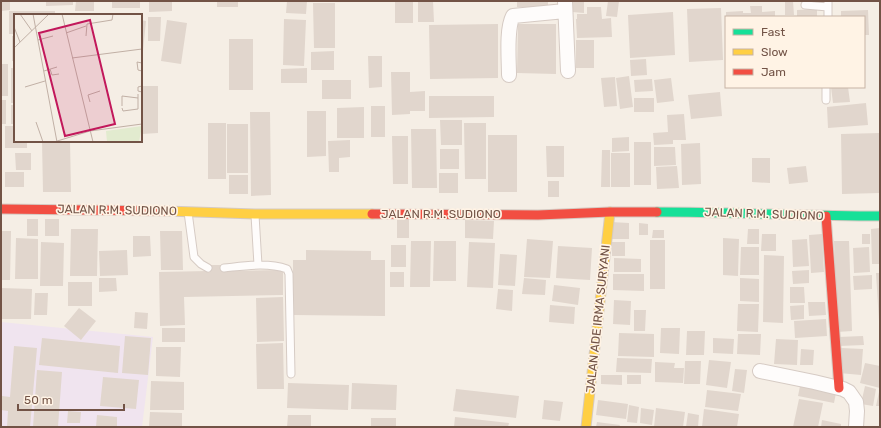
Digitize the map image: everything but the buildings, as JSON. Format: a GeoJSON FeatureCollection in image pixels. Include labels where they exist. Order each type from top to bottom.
{"type":"FeatureCollection","features":[{"type":"Feature","properties":{"kind":"street"},"geometry":{"type":"LineString","coordinates":[[509,75],[509,31],[513,16],[565,6],[568,71]]}},
{"type":"Feature","properties":{"kind":"street","name":"JALAN R.M. SUDIONO"},"geometry":{"type":"LineString","coordinates":[[1,209],[188,211],[255,214],[538,215],[610,212],[702,212],[826,216],[880,216]]}},
{"type":"Feature","properties":{"kind":"street","name":"JALAN ADE IRMA SURYANI"},"geometry":{"type":"LineString","coordinates":[[586,427],[610,212]]}},
{"type":"Feature","properties":{"kind":"street"},"geometry":{"type":"LineString","coordinates":[[826,216],[839,388]]}},
{"type":"Feature","properties":{"kind":"street"},"geometry":{"type":"LineString","coordinates":[[760,371],[839,388],[848,392],[856,402],[856,427]]}},
{"type":"Feature","properties":{"kind":"lane"},"geometry":{"type":"LineString","coordinates":[[805,5],[828,4],[828,16]]}},
{"type":"Feature","properties":{"kind":"lane"},"geometry":{"type":"LineString","coordinates":[[826,88],[826,100]]}},
{"type":"Feature","properties":{"kind":"lane"},"geometry":{"type":"LineString","coordinates":[[188,211],[194,257],[208,268]]}},
{"type":"Feature","properties":{"kind":"lane"},"geometry":{"type":"LineString","coordinates":[[255,214],[258,265]]}},
{"type":"Feature","properties":{"kind":"lane"},"geometry":{"type":"LineString","coordinates":[[224,268],[258,265],[287,268],[289,274],[291,374]]}},
{"type":"Feature","properties":{"kind":"shaded area"},"geometry":{"type":"Polygon","coordinates":[[[1,322],[153,337],[142,427],[1,427],[1,322]]]}},
{"type":"Feature","properties":{"kind":"traffic: fast"},"geometry":{"type":"LineString","coordinates":[[657,212],[880,216]]}},
{"type":"Feature","properties":{"kind":"traffic: slow"},"geometry":{"type":"LineString","coordinates":[[166,211],[255,214],[372,214]]}},
{"type":"Feature","properties":{"kind":"traffic: slow"},"geometry":{"type":"LineString","coordinates":[[586,427],[610,212]]}},
{"type":"Feature","properties":{"kind":"traffic: jam"},"geometry":{"type":"LineString","coordinates":[[1,209],[166,211]]}},
{"type":"Feature","properties":{"kind":"traffic: jam"},"geometry":{"type":"LineString","coordinates":[[372,214],[538,215],[657,212]]}},
{"type":"Feature","properties":{"kind":"traffic: jam"},"geometry":{"type":"LineString","coordinates":[[826,216],[839,388]]}}]}
